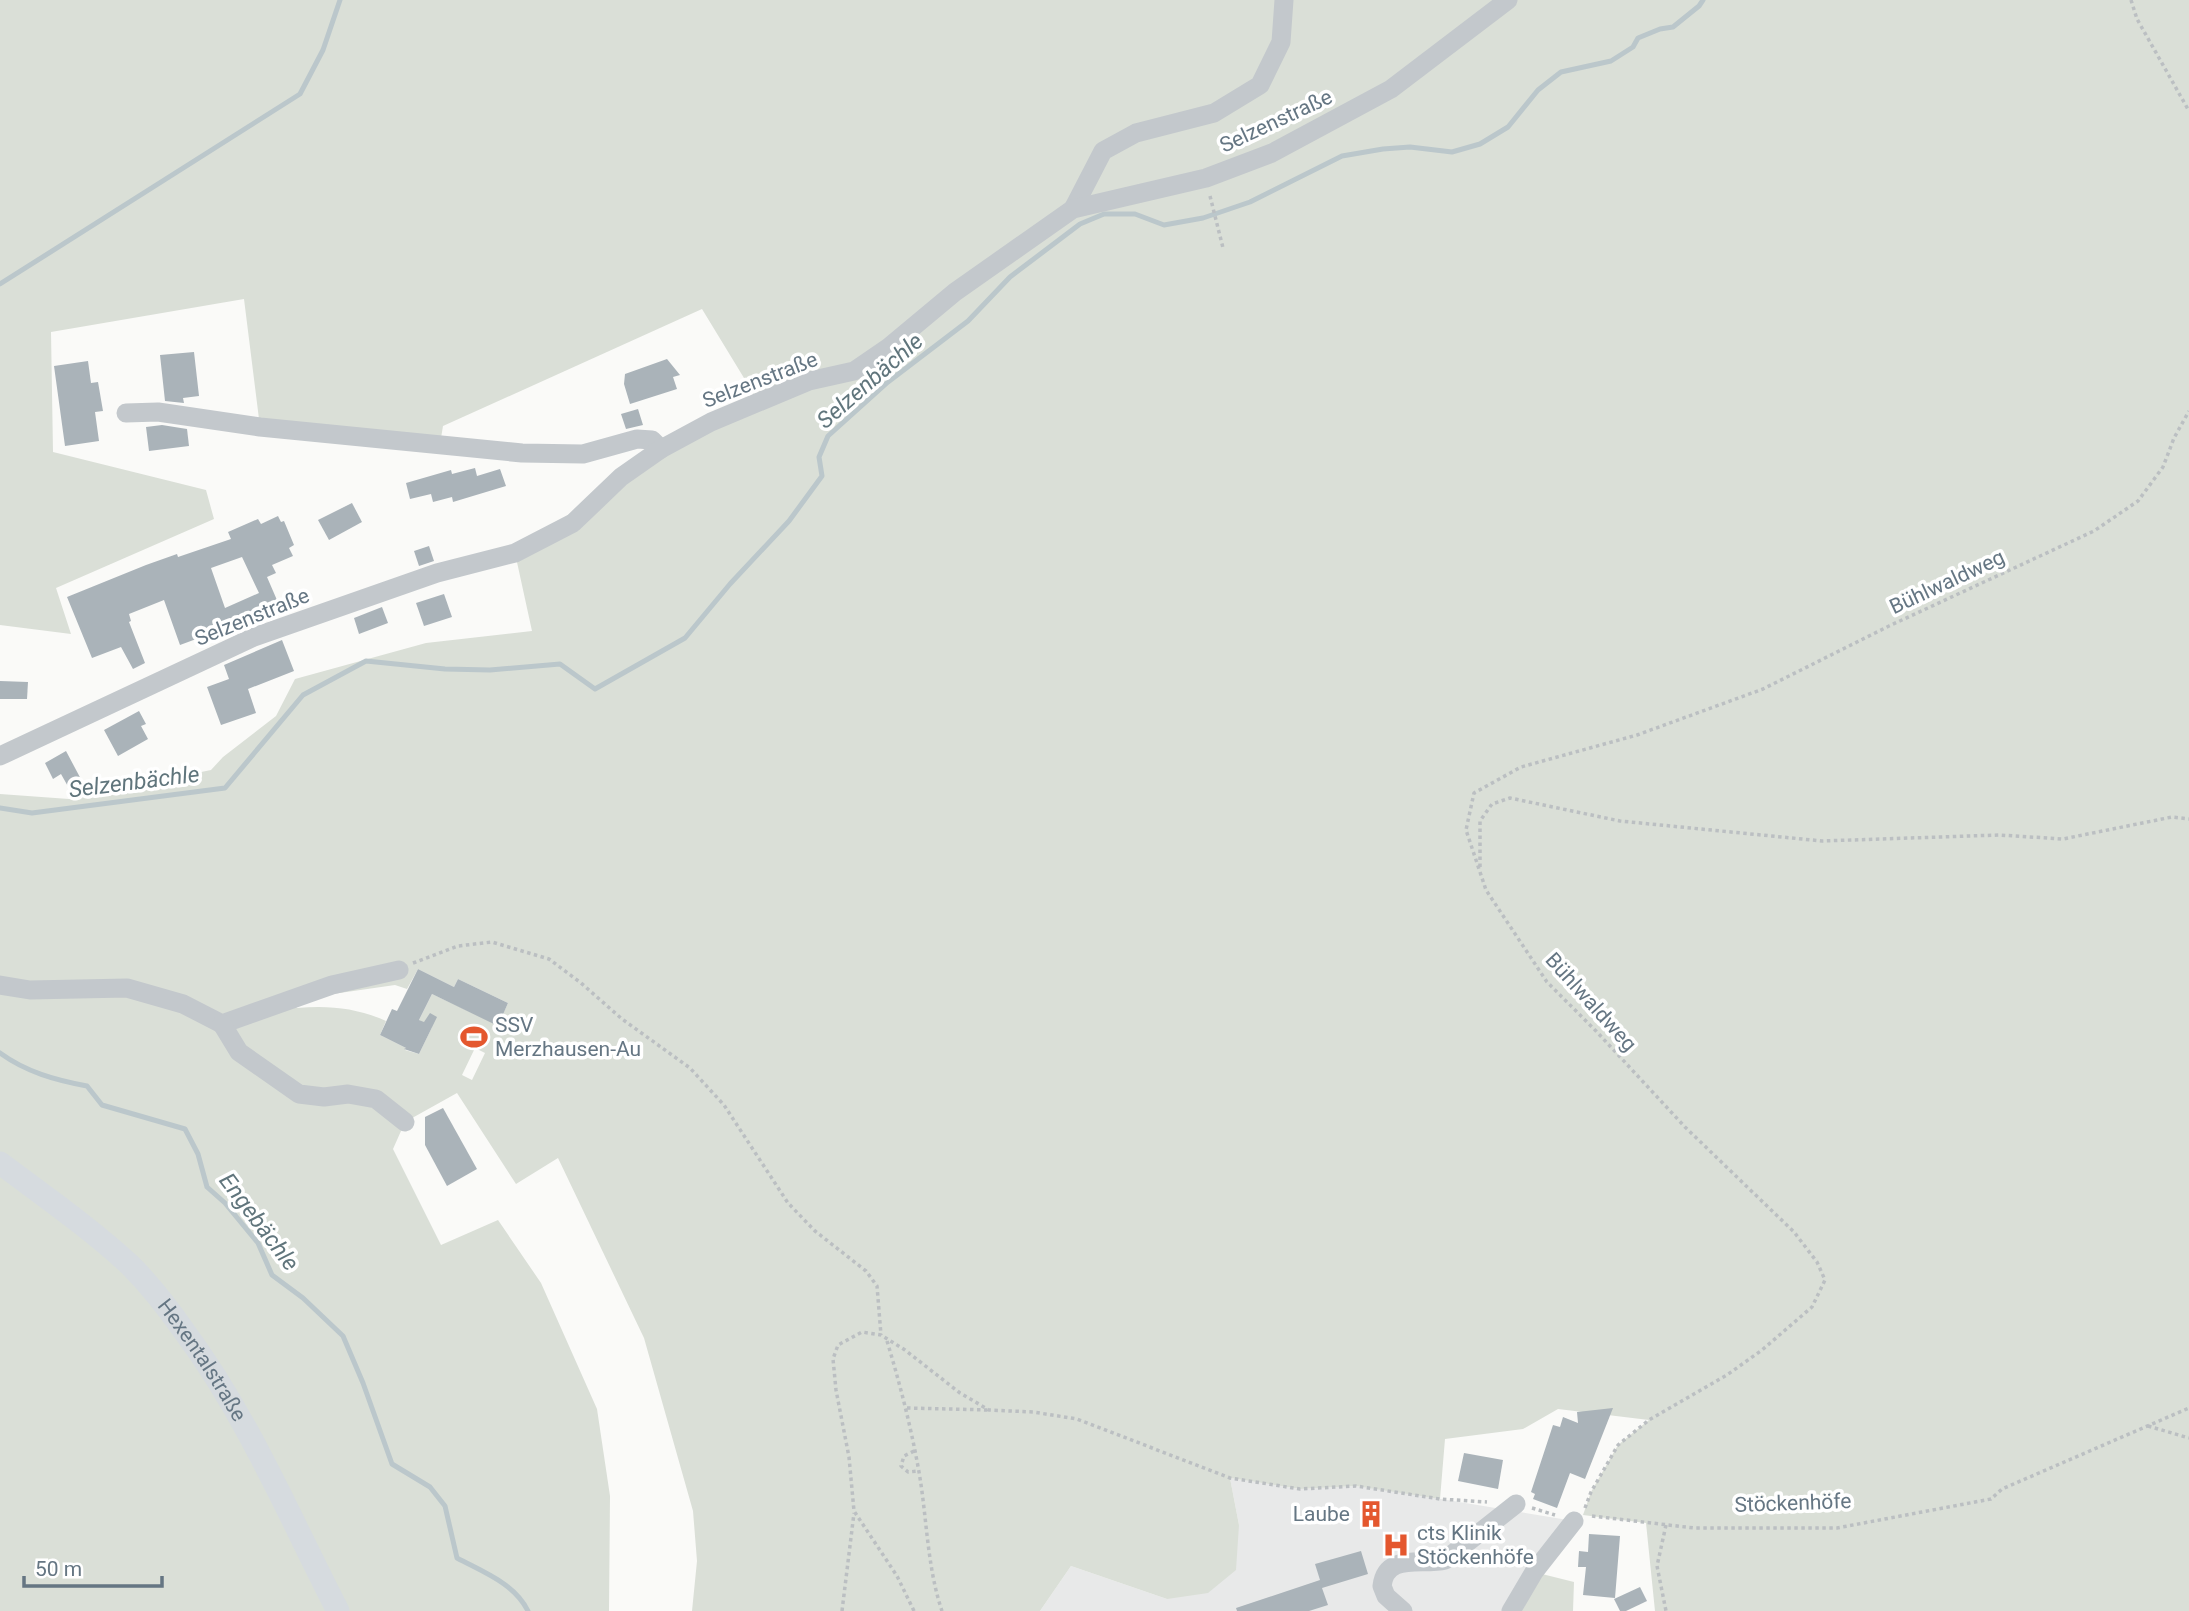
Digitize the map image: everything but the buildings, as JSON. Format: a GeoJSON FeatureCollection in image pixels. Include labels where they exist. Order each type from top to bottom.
{"type":"FeatureCollection","features":[{"type":"Feature","properties":{"kind":"main road","name":"Hexentalstraße"},"geometry":{"type":"LineString","coordinates":[[0,1163],[71,1216],[131,1266],[166,1306],[209,1364],[251,1436],[338,1611]]}},
{"type":"Feature","properties":{"kind":"street"},"geometry":{"type":"LineString","coordinates":[[1073,209],[1103,151],[1136,133],[1214,113],[1261,85],[1281,42],[1284,0]]}},
{"type":"Feature","properties":{"kind":"street","name":"Selzenstraße"},"geometry":{"type":"LineString","coordinates":[[0,755],[254,637],[437,573],[515,553],[573,523],[621,477],[661,449],[711,422],[808,381],[854,371],[955,292],[1073,209],[1206,178],[1272,153],[1391,89],[1508,0]]}},
{"type":"Feature","properties":{"kind":"street"},"geometry":{"type":"LineString","coordinates":[[126,413],[158,412],[260,427],[522,453],[583,453],[637,439],[652,440],[661,449]]}},
{"type":"Feature","properties":{"kind":"street"},"geometry":{"type":"LineString","coordinates":[[222,1024],[332,985],[399,970]]}},
{"type":"Feature","properties":{"kind":"street"},"geometry":{"type":"LineString","coordinates":[[0,985],[30,990],[127,988],[183,1004],[222,1024],[239,1052],[299,1094],[324,1097],[348,1094],[376,1099],[405,1122]]}},
{"type":"Feature","properties":{"kind":"street"},"geometry":{"type":"LineString","coordinates":[[1404,1611],[1386,1596],[1382,1586],[1387,1570],[1399,1563],[1414,1560],[1430,1564],[1445,1560],[1516,1504]]}},
{"type":"Feature","properties":{"kind":"street"},"geometry":{"type":"LineString","coordinates":[[1511,1611],[1534,1572],[1574,1518]]}},
{"type":"Feature","properties":{"kind":"path"},"geometry":{"type":"LineString","coordinates":[[2131,0],[2137,19],[2189,111]]}},
{"type":"Feature","properties":{"kind":"path"},"geometry":{"type":"LineString","coordinates":[[1210,196],[1223,248]]}},
{"type":"Feature","properties":{"kind":"path","name":"Bühlwaldweg"},"geometry":{"type":"LineString","coordinates":[[1574,1518],[1618,1445],[1649,1420],[1727,1375],[1762,1350],[1812,1307],[1825,1280],[1817,1262],[1794,1232],[1685,1127],[1547,982],[1486,890],[1466,830],[1474,793],[1521,767],[1637,735],[1763,690],[1889,626],[2094,531],[2138,501],[2163,467],[2174,438],[2189,411]]}},
{"type":"Feature","properties":{"kind":"path"},"geometry":{"type":"LineString","coordinates":[[1480,870],[1480,821],[1492,804],[1510,798],[1620,821],[1822,841],[1999,835],[2063,839],[2172,817],[2189,819]]}},
{"type":"Feature","properties":{"kind":"path"},"geometry":{"type":"LineString","coordinates":[[399,970],[458,946],[492,942],[549,959],[581,982],[622,1019],[690,1068],[724,1105],[788,1203],[815,1231],[866,1271],[877,1286],[881,1335]]}},
{"type":"Feature","properties":{"kind":"path"},"geometry":{"type":"LineString","coordinates":[[842,1611],[855,1511],[849,1457],[836,1390],[833,1359],[838,1345],[862,1332],[881,1335],[960,1393],[989,1410]]}},
{"type":"Feature","properties":{"kind":"path"},"geometry":{"type":"LineString","coordinates":[[887,1339],[907,1408],[934,1578],[942,1611]]}},
{"type":"Feature","properties":{"kind":"path","name":"Stöckenhöfe"},"geometry":{"type":"LineString","coordinates":[[907,1408],[1033,1412],[1077,1419],[1230,1478],[1300,1489],[1356,1486],[1440,1499],[1516,1504],[1574,1518],[1701,1528],[1837,1528],[1991,1499],[2002,1489],[2189,1408]]}},
{"type":"Feature","properties":{"kind":"path"},"geometry":{"type":"LineString","coordinates":[[2146,1426],[2189,1438]]}},
{"type":"Feature","properties":{"kind":"path"},"geometry":{"type":"LineString","coordinates":[[914,1451],[904,1456],[901,1465],[908,1472],[919,1471]]}},
{"type":"Feature","properties":{"kind":"path"},"geometry":{"type":"LineString","coordinates":[[855,1511],[897,1576],[914,1611]]}},
{"type":"Feature","properties":{"kind":"path"},"geometry":{"type":"LineString","coordinates":[[1665,1525],[1657,1566],[1666,1611]]}},
{"type":"Feature","properties":{"kind":"shaded area"},"geometry":{"type":"Polygon","coordinates":[[[0,0],[2189,0],[2189,1611],[1655,1611],[1646,1523],[1583,1515],[1591,1492],[1618,1445],[1649,1420],[1558,1409],[1523,1429],[1445,1439],[1440,1499],[1356,1486],[1300,1489],[1230,1478],[1239,1525],[1236,1570],[1208,1593],[1167,1599],[1071,1566],[1040,1611],[692,1611],[697,1561],[693,1511],[644,1338],[558,1158],[516,1184],[457,1093],[405,1122],[393,1149],[441,1245],[498,1220],[541,1283],[597,1409],[610,1496],[609,1611],[0,1611],[0,794],[69,799],[211,770],[223,757],[276,716],[295,679],[426,643],[532,631],[515,553],[621,477],[758,401],[702,309],[443,426],[440,444],[260,427],[244,299],[51,332],[53,452],[206,490],[214,519],[56,588],[71,634],[0,625],[0,0]],[[418,969],[407,989],[395,985],[291,1000],[297,1008],[343,1009],[386,1021],[380,1035],[406,1048],[405,1050],[419,1054],[432,1027],[419,1020],[432,994],[498,1025],[508,1003],[458,979],[454,987],[418,969]],[[475,1048],[462,1075],[472,1080],[485,1053],[475,1048]]]}},
{"type":"Feature","properties":{"kind":"shaded area","name":"cts Klinik Stöckenhöfe"},"geometry":{"type":"Polygon","coordinates":[[[1230,1478],[1300,1489],[1356,1486],[1380,1489],[1574,1521],[1511,1611],[1040,1611],[1071,1566],[1167,1599],[1239,1525],[1230,1478]]]}},
{"type":"Feature","properties":{"kind":"shaded area"},"geometry":{"type":"Polygon","coordinates":[[[1534,1572],[1574,1582],[1573,1611],[1511,1611],[1534,1572]]]}},
{"type":"Feature","properties":{"kind":"waterway"},"geometry":{"type":"LineString","coordinates":[[0,284],[300,94],[323,50],[340,0]]}},
{"type":"Feature","properties":{"kind":"waterway","name":"Selzenbächle"},"geometry":{"type":"LineString","coordinates":[[0,808],[32,813],[225,788],[303,695],[366,661],[445,669],[490,670],[560,664],[595,689],[685,638],[730,584],[789,521],[822,476],[819,457],[828,436],[888,382],[968,321],[1010,277],[1080,224],[1104,214],[1135,214],[1164,225],[1203,218],[1250,202],[1342,156],[1410,147],[1452,152],[1480,144],[1508,127],[1538,90],[1561,72],[1611,61],[1633,47],[1638,38],[1673,27],[1703,0]]}},
{"type":"Feature","properties":{"kind":"waterway","name":"Engebächle"},"geometry":{"type":"LineString","coordinates":[[0,1053],[41,1074],[87,1086],[102,1105],[185,1129],[198,1154],[207,1187],[225,1203],[258,1243],[272,1275],[303,1298],[343,1336],[392,1464],[430,1487],[445,1506],[457,1558],[506,1586],[515,1593],[528,1611]]}},
{"type":"Feature","properties":{"kind":"place","name":"SSV Merzhausen-Au"},"geometry":{"type":"Point","coordinates":[474,1037]}},
{"type":"Feature","properties":{"kind":"place","name":"Laube"},"geometry":{"type":"Point","coordinates":[1371,1514]}},
{"type":"Feature","properties":{"kind":"place","name":"cts Klinik Stöckenhöfe"},"geometry":{"type":"Point","coordinates":[1396,1545]}}]}
